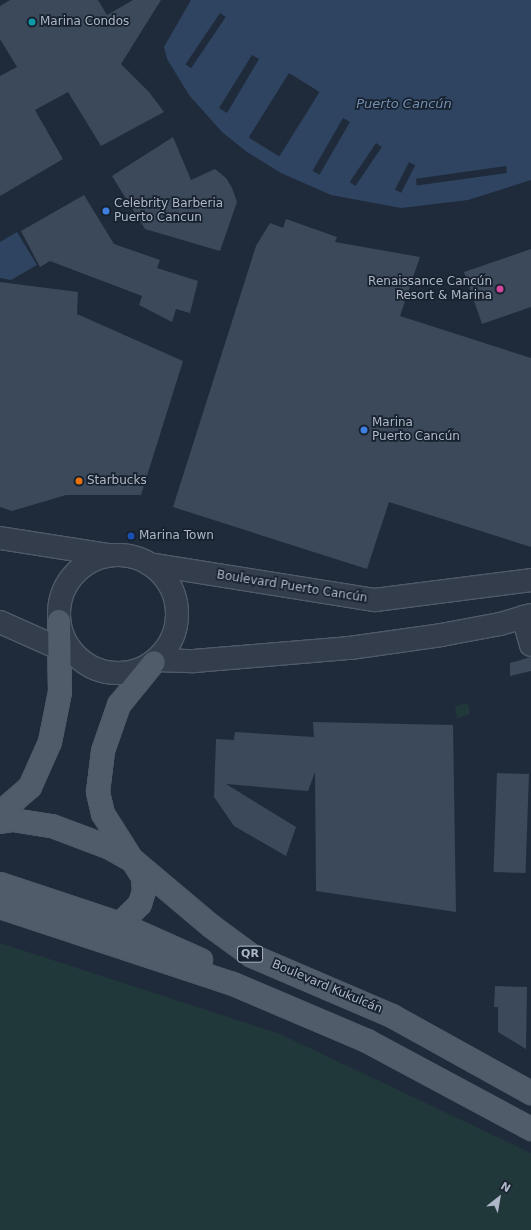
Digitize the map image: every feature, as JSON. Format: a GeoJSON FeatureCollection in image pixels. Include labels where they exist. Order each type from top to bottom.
{"type":"FeatureCollection","features":[{"type":"Feature","properties":{"kind":"main road"},"geometry":{"type":"LineString","coordinates":[[0,813],[30,787],[50,742],[66,652],[59,621]]}},
{"type":"Feature","properties":{"kind":"main road"},"geometry":{"type":"LineString","coordinates":[[120,924],[136,910],[144,891],[143,877],[135,862],[103,814],[98,792],[102,751],[119,705],[155,661]]}},
{"type":"Feature","properties":{"kind":"main road","name":"Boulevard Kukulcán"},"geometry":{"type":"LineString","coordinates":[[0,822],[37,823],[72,831],[135,862],[211,926],[252,956],[392,1016],[531,1093]]}},
{"type":"Feature","properties":{"kind":"main road"},"geometry":{"type":"LineString","coordinates":[[0,884],[120,924],[204,961],[233,984]]}},
{"type":"Feature","properties":{"kind":"main road"},"geometry":{"type":"LineString","coordinates":[[0,907],[233,984],[367,1041],[531,1129]]}},
{"type":"Feature","properties":{"kind":"street"},"geometry":{"type":"LineString","coordinates":[[0,538],[110,555],[130,556],[149,564],[164,576],[170,586],[178,610],[176,629],[171,640],[155,661]]}},
{"type":"Feature","properties":{"kind":"street"},"geometry":{"type":"LineString","coordinates":[[59,621],[60,603],[66,586],[77,571],[92,560],[110,555]]}},
{"type":"Feature","properties":{"kind":"street","name":"Boulevard Puerto Cancún"},"geometry":{"type":"LineString","coordinates":[[149,564],[375,600],[531,580]]}},
{"type":"Feature","properties":{"kind":"street"},"geometry":{"type":"LineString","coordinates":[[0,622],[66,652],[91,667],[106,673],[128,673],[155,661],[194,661],[350,648],[442,635],[527,616],[531,645]]}},
{"type":"Feature","properties":{"kind":"green space"},"geometry":{"type":"Polygon","coordinates":[[[468,703],[470,714],[457,718],[455,706],[468,703]]]}},
{"type":"Feature","properties":{"kind":"green space"},"geometry":{"type":"Polygon","coordinates":[[[0,943],[280,1034],[531,1153],[531,1230],[0,1230],[0,943]]]}},
{"type":"Feature","properties":{"kind":"water","name":"Puerto Cancún"},"geometry":{"type":"Polygon","coordinates":[[[191,0],[531,0],[531,180],[468,200],[401,208],[331,195],[281,173],[247,152],[222,132],[189,95],[167,59],[164,47],[191,0]]]}},
{"type":"Feature","properties":{"kind":"water"},"geometry":{"type":"Polygon","coordinates":[[[17,232],[37,265],[11,280],[0,278],[0,242],[17,232]]]}},
{"type":"Feature","properties":{"kind":"pier"},"geometry":{"type":"Polygon","coordinates":[[[220,13],[226,17],[191,68],[185,64],[220,13]]]}},
{"type":"Feature","properties":{"kind":"pier"},"geometry":{"type":"Polygon","coordinates":[[[252,55],[259,59],[227,113],[219,108],[252,55]]]}},
{"type":"Feature","properties":{"kind":"pier"},"geometry":{"type":"Polygon","coordinates":[[[289,73],[320,92],[279,157],[249,137],[289,73]]]}},
{"type":"Feature","properties":{"kind":"pier"},"geometry":{"type":"Polygon","coordinates":[[[343,118],[350,122],[319,175],[312,171],[343,118]]]}},
{"type":"Feature","properties":{"kind":"pier"},"geometry":{"type":"Polygon","coordinates":[[[376,143],[382,147],[356,186],[350,182],[376,143]]]}},
{"type":"Feature","properties":{"kind":"pier"},"geometry":{"type":"Polygon","coordinates":[[[409,162],[415,165],[401,193],[395,190],[409,162]]]}},
{"type":"Feature","properties":{"kind":"pier"},"geometry":{"type":"Polygon","coordinates":[[[506,166],[507,173],[417,186],[416,179],[506,166]]]}},
{"type":"Feature","properties":{"kind":"building"},"geometry":{"type":"Polygon","coordinates":[[[10,0],[98,0],[107,15],[133,0],[161,0],[121,64],[149,92],[164,112],[101,146],[68,92],[35,110],[63,159],[0,196],[0,76],[17,67],[0,39],[0,6],[10,0]]]}},
{"type":"Feature","properties":{"kind":"building"},"geometry":{"type":"Polygon","coordinates":[[[173,137],[191,180],[215,169],[226,178],[232,188],[237,202],[220,251],[145,229],[112,176],[173,137]]]}},
{"type":"Feature","properties":{"kind":"building"},"geometry":{"type":"Polygon","coordinates":[[[84,195],[114,244],[160,260],[157,268],[198,281],[190,313],[176,309],[172,322],[139,305],[142,296],[50,261],[40,267],[21,231],[84,195]]]}},
{"type":"Feature","properties":{"kind":"building","name":"Marina Puerto Cancún"},"geometry":{"type":"Polygon","coordinates":[[[286,219],[337,237],[335,242],[420,257],[400,316],[531,358],[531,547],[389,502],[367,569],[173,507],[256,246],[270,223],[283,228],[286,219]]]}},
{"type":"Feature","properties":{"kind":"building","name":"Renaissance Cancún Resort & Marina"},"geometry":{"type":"Polygon","coordinates":[[[531,249],[531,307],[482,324],[464,272],[531,249]]]}},
{"type":"Feature","properties":{"kind":"building"},"geometry":{"type":"Polygon","coordinates":[[[0,282],[78,292],[77,314],[183,361],[141,495],[66,495],[12,511],[0,507],[0,282]]]}},
{"type":"Feature","properties":{"kind":"building"},"geometry":{"type":"Polygon","coordinates":[[[531,657],[531,671],[510,676],[510,663],[531,657]]]}},
{"type":"Feature","properties":{"kind":"building"},"geometry":{"type":"Polygon","coordinates":[[[313,722],[453,725],[456,912],[316,891],[315,772],[308,791],[226,784],[296,827],[286,856],[234,826],[214,797],[216,739],[234,740],[235,732],[314,737],[313,722]]]}},
{"type":"Feature","properties":{"kind":"building"},"geometry":{"type":"Polygon","coordinates":[[[497,773],[529,774],[526,873],[494,872],[497,773]]]}},
{"type":"Feature","properties":{"kind":"building"},"geometry":{"type":"Polygon","coordinates":[[[495,986],[527,987],[526,1049],[498,1032],[498,1007],[494,1007],[495,986]]]}},
{"type":"Feature","properties":{"kind":"place","name":"Marina Condos"},"geometry":{"type":"Point","coordinates":[32,22]}},
{"type":"Feature","properties":{"kind":"place","name":"Celebrity Barberia Puerto Cancun"},"geometry":{"type":"Point","coordinates":[106,211]}},
{"type":"Feature","properties":{"kind":"place","name":"Renaissance Cancún Resort & Marina"},"geometry":{"type":"Point","coordinates":[500,289]}},
{"type":"Feature","properties":{"kind":"place","name":"Marina Puerto Cancún"},"geometry":{"type":"Point","coordinates":[364,430]}},
{"type":"Feature","properties":{"kind":"place","name":"Starbucks"},"geometry":{"type":"Point","coordinates":[79,481]}},
{"type":"Feature","properties":{"kind":"place","name":"Marina Town"},"geometry":{"type":"Point","coordinates":[131,536]}}]}
